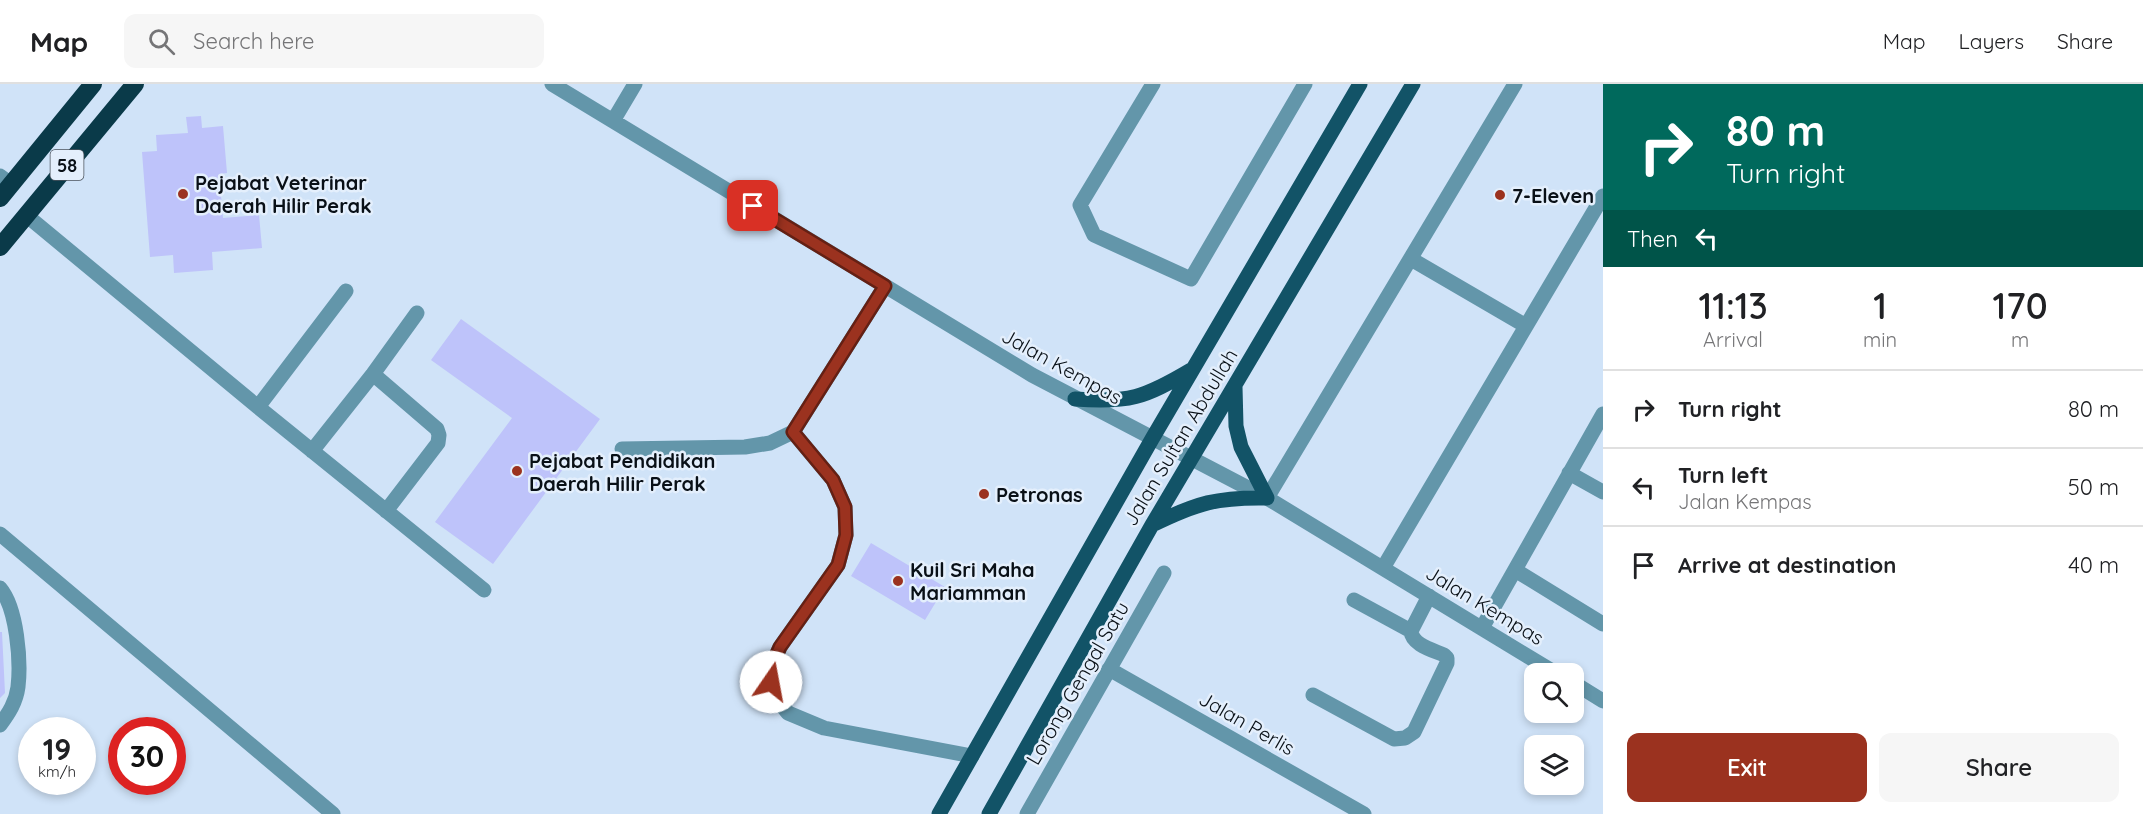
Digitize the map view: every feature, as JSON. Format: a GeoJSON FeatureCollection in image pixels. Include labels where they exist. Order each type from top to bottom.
{"type":"FeatureCollection","features":[{"type":"Feature","properties":{"kind":"highway","name":"58"},"geometry":{"type":"LineString","coordinates":[[4,186],[93,84]]}},
{"type":"Feature","properties":{"kind":"highway","name":"58"},"geometry":{"type":"LineString","coordinates":[[0,247],[135,84]]}},
{"type":"Feature","properties":{"kind":"main road","name":"Jalan Sultan Abdullah"},"geometry":{"type":"LineString","coordinates":[[939,814],[1152,439],[1360,84]]}},
{"type":"Feature","properties":{"kind":"main road","name":"Jalan Sultan Abdullah"},"geometry":{"type":"LineString","coordinates":[[989,814],[1152,525],[1413,84]]}},
{"type":"Feature","properties":{"kind":"main road"},"geometry":{"type":"LineString","coordinates":[[1075,399],[1107,401],[1132,399],[1156,391],[1193,369]]}},
{"type":"Feature","properties":{"kind":"main road"},"geometry":{"type":"LineString","coordinates":[[1152,525],[1205,502],[1234,498],[1267,498],[1241,447],[1236,426],[1235,387]]}},
{"type":"Feature","properties":{"kind":"street","name":"Jalan Kempas"},"geometry":{"type":"LineString","coordinates":[[552,84],[1024,370],[1075,399],[1267,498],[1539,663]]}},
{"type":"Feature","properties":{"kind":"street"},"geometry":{"type":"LineString","coordinates":[[614,122],[634,84]]}},
{"type":"Feature","properties":{"kind":"street"},"geometry":{"type":"LineString","coordinates":[[1153,84],[1080,205],[1094,235],[1191,279],[1305,84]]}},
{"type":"Feature","properties":{"kind":"street"},"geometry":{"type":"LineString","coordinates":[[1267,498],[1515,84]]}},
{"type":"Feature","properties":{"kind":"street"},"geometry":{"type":"LineString","coordinates":[[1383,568],[1603,196]]}},
{"type":"Feature","properties":{"kind":"street"},"geometry":{"type":"LineString","coordinates":[[26,215],[484,590]]}},
{"type":"Feature","properties":{"kind":"street"},"geometry":{"type":"LineString","coordinates":[[1411,259],[1526,326]]}},
{"type":"Feature","properties":{"kind":"street"},"geometry":{"type":"LineString","coordinates":[[622,449],[745,447],[770,443],[793,432],[885,286]]}},
{"type":"Feature","properties":{"kind":"street"},"geometry":{"type":"LineString","coordinates":[[258,407],[346,291]]}},
{"type":"Feature","properties":{"kind":"street"},"geometry":{"type":"LineString","coordinates":[[312,451],[417,314]]}},
{"type":"Feature","properties":{"kind":"street"},"geometry":{"type":"LineString","coordinates":[[373,374],[437,429],[439,435],[438,443],[386,511]]}},
{"type":"Feature","properties":{"kind":"street"},"geometry":{"type":"LineString","coordinates":[[1482,628],[1603,414]]}},
{"type":"Feature","properties":{"kind":"street"},"geometry":{"type":"LineString","coordinates":[[793,432],[833,480],[845,507],[846,535],[838,565],[780,647],[770,670],[773,694],[788,713],[824,728],[972,756]]}},
{"type":"Feature","properties":{"kind":"street"},"geometry":{"type":"LineString","coordinates":[[1569,473],[1603,492]]}},
{"type":"Feature","properties":{"kind":"street"},"geometry":{"type":"LineString","coordinates":[[0,534],[333,814]]}},
{"type":"Feature","properties":{"kind":"street"},"geometry":{"type":"LineString","coordinates":[[1515,570],[1603,624]]}},
{"type":"Feature","properties":{"kind":"street","name":"Lorong Gengal Satu"},"geometry":{"type":"LineString","coordinates":[[1027,814],[1164,573]]}},
{"type":"Feature","properties":{"kind":"street"},"geometry":{"type":"LineString","coordinates":[[0,588],[7,596],[15,628],[18,657],[18,687],[11,710],[0,725]]}},
{"type":"Feature","properties":{"kind":"street"},"geometry":{"type":"LineString","coordinates":[[1313,695],[1394,739],[1405,738],[1414,732],[1447,663],[1444,655],[1415,641],[1412,636],[1411,631],[1429,596]]}},
{"type":"Feature","properties":{"kind":"street"},"geometry":{"type":"LineString","coordinates":[[1354,600],[1411,631]]}},
{"type":"Feature","properties":{"kind":"street","name":"Jalan Perlis"},"geometry":{"type":"LineString","coordinates":[[1109,669],[1364,814]]}},
{"type":"Feature","properties":{"kind":"street"},"geometry":{"type":"LineString","coordinates":[[1584,689],[1603,701]]}},
{"type":"Feature","properties":{"kind":"building","name":"Pejabat Veterinar Daerah Hilir Perak"},"geometry":{"type":"Polygon","coordinates":[[[201,116],[202,128],[223,126],[227,173],[219,174],[223,218],[259,215],[262,248],[212,252],[213,270],[174,273],[173,255],[150,257],[142,152],[157,151],[156,135],[188,133],[186,117],[201,116]]]}},
{"type":"Feature","properties":{"kind":"building","name":"Pejabat Pendidikan Daerah Hilir Perak"},"geometry":{"type":"Polygon","coordinates":[[[461,319],[600,419],[493,564],[435,522],[512,418],[431,360],[461,319]]]}},
{"type":"Feature","properties":{"kind":"building","name":"Kuil Sri Maha Mariamman"},"geometry":{"type":"Polygon","coordinates":[[[871,543],[945,587],[925,620],[851,576],[871,543]]]}},
{"type":"Feature","properties":{"kind":"building"},"geometry":{"type":"Polygon","coordinates":[[[0,632],[2,632],[5,693],[0,698],[0,632]]]}},
{"type":"Feature","properties":{"kind":"place","name":"Pejabat Veterinar Daerah Hilir Perak"},"geometry":{"type":"Point","coordinates":[183,194]}},
{"type":"Feature","properties":{"kind":"place","name":"7-Eleven"},"geometry":{"type":"Point","coordinates":[1500,195]}},
{"type":"Feature","properties":{"kind":"place","name":"Pejabat Pendidikan Daerah Hilir Perak"},"geometry":{"type":"Point","coordinates":[517,471]}},
{"type":"Feature","properties":{"kind":"place","name":"Petronas"},"geometry":{"type":"Point","coordinates":[984,494]}},
{"type":"Feature","properties":{"kind":"place","name":"Kuil Sri Maha Mariamman"},"geometry":{"type":"Point","coordinates":[898,581]}},
{"type":"Feature","properties":{"kind":"route"},"geometry":{"type":"LineString","coordinates":[[753,206],[885,286],[793,432],[833,480],[845,507],[846,535],[838,565],[780,647],[770,670],[771,682]]}}]}
